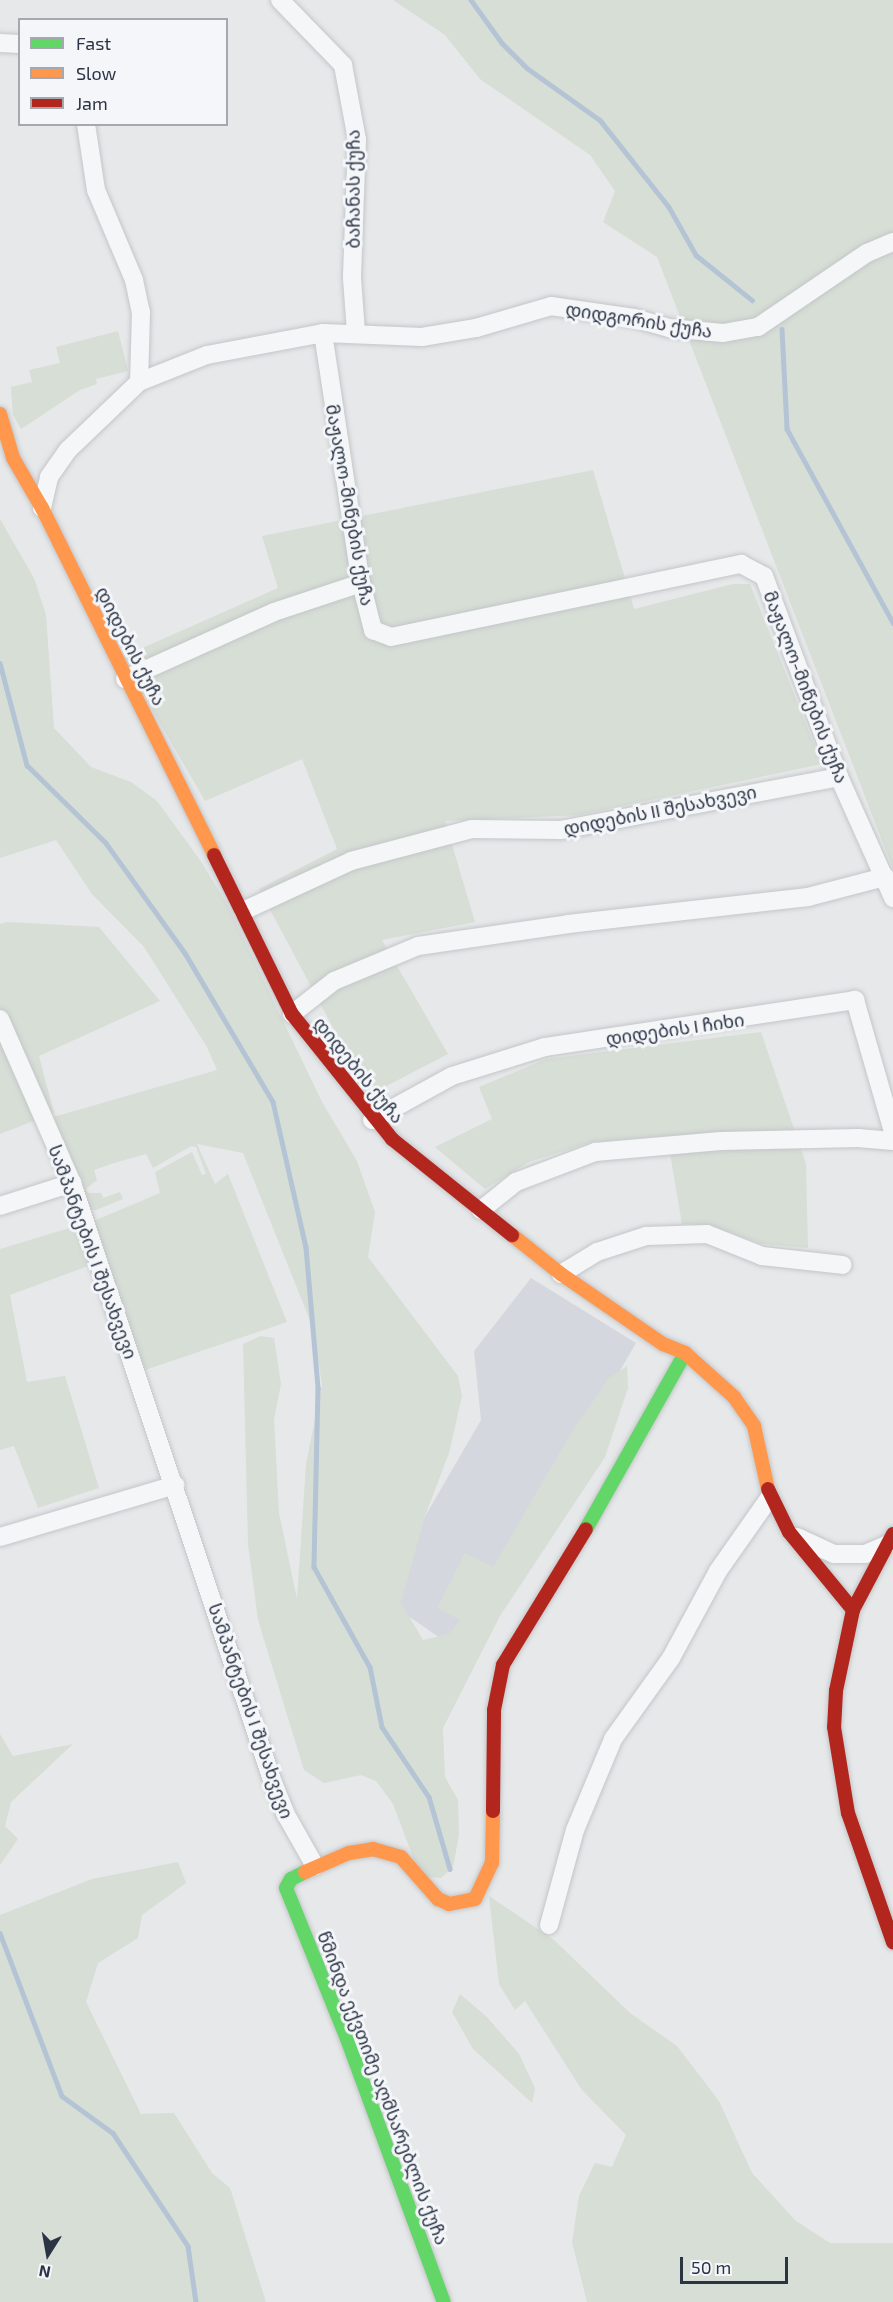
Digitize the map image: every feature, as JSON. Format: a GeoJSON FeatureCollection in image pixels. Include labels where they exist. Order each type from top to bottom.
{"type":"FeatureCollection","features":[{"type":"Feature","properties":{"kind":"street","name":"ბაჩანას ქუჩა"},"geometry":{"type":"LineString","coordinates":[[280,0],[343,65],[357,140],[352,278],[356,333]]}},
{"type":"Feature","properties":{"kind":"street"},"geometry":{"type":"LineString","coordinates":[[0,44],[18,44]]}},
{"type":"Feature","properties":{"kind":"street"},"geometry":{"type":"LineString","coordinates":[[86,126],[96,190],[134,280],[141,312],[139,382]]}},
{"type":"Feature","properties":{"kind":"street","name":"დიდგორის ქუჩა"},"geometry":{"type":"LineString","coordinates":[[42,508],[50,477],[68,450],[139,382],[207,355],[323,333],[422,337],[476,328],[551,306],[634,318],[669,328],[723,333],[746,329],[787,310],[867,253],[893,242]]}},
{"type":"Feature","properties":{"kind":"street","name":"მაჟალო-მიწების ქუჩა"},"geometry":{"type":"LineString","coordinates":[[323,333],[361,583],[373,630],[391,637],[741,564],[764,576],[839,777],[893,898]]}},
{"type":"Feature","properties":{"kind":"street","name":"დიდების ქუჩა"},"geometry":{"type":"LineString","coordinates":[[0,414],[13,458],[42,508],[125,679],[243,910],[292,1014],[372,1120],[561,1274],[663,1344],[685,1353],[734,1397],[754,1426],[770,1497],[789,1532],[853,1610]]}},
{"type":"Feature","properties":{"kind":"street"},"geometry":{"type":"LineString","coordinates":[[125,679],[274,612],[361,583]]}},
{"type":"Feature","properties":{"kind":"street","name":"დიდების II შესახვევი"},"geometry":{"type":"LineString","coordinates":[[243,910],[351,861],[472,829],[561,830],[839,777]]}},
{"type":"Feature","properties":{"kind":"street"},"geometry":{"type":"LineString","coordinates":[[292,1014],[334,981],[418,946],[568,924],[808,897],[885,877]]}},
{"type":"Feature","properties":{"kind":"street","name":"დიდების I ჩიხი"},"geometry":{"type":"LineString","coordinates":[[372,1120],[452,1076],[545,1047],[855,1000],[893,1132]]}},
{"type":"Feature","properties":{"kind":"street","name":"სამპანტების I შესახვევი"},"geometry":{"type":"LineString","coordinates":[[0,1019],[8,1054],[72,1183],[285,1813],[315,1866]]}},
{"type":"Feature","properties":{"kind":"street"},"geometry":{"type":"LineString","coordinates":[[481,1210],[516,1182],[596,1152],[721,1141],[858,1138],[893,1141]]}},
{"type":"Feature","properties":{"kind":"street"},"geometry":{"type":"LineString","coordinates":[[0,1206],[72,1183]]}},
{"type":"Feature","properties":{"kind":"street"},"geometry":{"type":"LineString","coordinates":[[561,1274],[597,1252],[646,1236],[697,1234],[707,1234],[762,1256],[843,1265]]}},
{"type":"Feature","properties":{"kind":"street"},"geometry":{"type":"LineString","coordinates":[[315,1866],[348,1853],[374,1849],[400,1857],[438,1899],[448,1904],[475,1899],[483,1889],[492,1863],[494,1710],[503,1665],[621,1471],[685,1353]]}},
{"type":"Feature","properties":{"kind":"street"},"geometry":{"type":"LineString","coordinates":[[0,1537],[175,1485]]}},
{"type":"Feature","properties":{"kind":"street"},"geometry":{"type":"LineString","coordinates":[[549,1925],[575,1830],[613,1739],[671,1658],[718,1571],[770,1497]]}},
{"type":"Feature","properties":{"kind":"street"},"geometry":{"type":"LineString","coordinates":[[789,1532],[834,1554],[865,1554],[889,1540]]}},
{"type":"Feature","properties":{"kind":"street"},"geometry":{"type":"LineString","coordinates":[[889,1540],[853,1610],[836,1691],[834,1727],[848,1813],[893,1942]]}},
{"type":"Feature","properties":{"kind":"street","name":"წმინდა ექვთიმე აღმსარებლის ქუჩა"},"geometry":{"type":"LineString","coordinates":[[315,1866],[291,1879],[286,1888],[347,2039],[444,2302]]}},
{"type":"Feature","properties":{"kind":"shaded area"},"geometry":{"type":"Polygon","coordinates":[[[393,0],[893,0],[893,869],[657,257],[603,222],[615,191],[590,155],[480,79],[445,35],[393,0]]]}},
{"type":"Feature","properties":{"kind":"shaded area"},"geometry":{"type":"Polygon","coordinates":[[[118,331],[128,371],[96,379],[97,384],[80,390],[21,429],[13,415],[11,387],[32,382],[29,370],[60,363],[56,347],[118,331]]]}},
{"type":"Feature","properties":{"kind":"shaded area"},"geometry":{"type":"Polygon","coordinates":[[[593,470],[634,609],[733,584],[750,584],[822,764],[579,815],[445,821],[475,922],[382,940],[448,1054],[369,1095],[259,889],[337,849],[302,759],[205,801],[122,657],[278,588],[262,536],[593,470]]]}},
{"type":"Feature","properties":{"kind":"shaded area"},"geometry":{"type":"Polygon","coordinates":[[[0,519],[34,578],[46,615],[54,728],[91,767],[131,782],[157,801],[200,860],[226,902],[322,1102],[357,1161],[375,1212],[368,1257],[458,1376],[462,1396],[449,1453],[425,1516],[401,1603],[423,1640],[449,1634],[460,1620],[437,1608],[465,1553],[493,1567],[573,1430],[609,1378],[627,1366],[628,1388],[605,1457],[500,1616],[443,1728],[445,1777],[458,1800],[459,1835],[453,1867],[441,1878],[420,1876],[393,1804],[376,1781],[361,1775],[324,1783],[304,1770],[258,1620],[248,1544],[243,1344],[261,1336],[274,1338],[281,1384],[274,1420],[279,1513],[297,1599],[306,1464],[322,1385],[313,1328],[243,1153],[197,1144],[215,1184],[228,1174],[287,1322],[145,1370],[104,1260],[10,1295],[27,1382],[65,1376],[99,1488],[38,1508],[14,1446],[0,1450],[0,1249],[96,1220],[160,1193],[155,1172],[192,1152],[202,1175],[206,1174],[196,1147],[191,1146],[153,1168],[146,1154],[114,1163],[94,1170],[97,1180],[86,1189],[88,1193],[101,1193],[103,1198],[120,1192],[123,1199],[96,1210],[88,1209],[50,1118],[217,1070],[207,1047],[144,947],[92,894],[56,840],[0,858],[0,519]]]}},
{"type":"Feature","properties":{"kind":"shaded area"},"geometry":{"type":"Polygon","coordinates":[[[7,922],[99,927],[160,1001],[39,1056],[54,1113],[0,1134],[0,924],[7,922]]]}},
{"type":"Feature","properties":{"kind":"shaded area"},"geometry":{"type":"Polygon","coordinates":[[[761,1032],[806,1164],[808,1248],[762,1244],[710,1225],[682,1224],[667,1136],[592,1142],[529,1162],[485,1189],[435,1147],[492,1119],[479,1087],[546,1059],[761,1032]]]}},
{"type":"Feature","properties":{"kind":"shaded area"},"geometry":{"type":"Polygon","coordinates":[[[531,1278],[636,1343],[470,1629],[443,1640],[398,1609],[395,1568],[481,1420],[474,1351],[531,1278]]]}},
{"type":"Feature","properties":{"kind":"shaded area"},"geometry":{"type":"Polygon","coordinates":[[[0,1734],[13,1756],[73,1744],[11,1802],[5,1826],[18,1839],[0,1865],[0,1734]]]}},
{"type":"Feature","properties":{"kind":"shaded area"},"geometry":{"type":"Polygon","coordinates":[[[178,1862],[186,1883],[142,1915],[138,1938],[98,1963],[86,2002],[141,2114],[174,2113],[212,2173],[230,2188],[266,2302],[0,2302],[0,1915],[92,1879],[178,1862]]]}},
{"type":"Feature","properties":{"kind":"shaded area"},"geometry":{"type":"Polygon","coordinates":[[[489,1896],[554,1940],[630,2013],[677,2046],[719,2101],[752,2173],[796,2221],[830,2243],[893,2243],[893,2302],[587,2302],[572,2242],[579,2196],[595,2163],[612,2167],[626,2135],[582,2090],[525,2001],[515,2010],[499,1984],[489,1896]]]}},
{"type":"Feature","properties":{"kind":"shaded area"},"geometry":{"type":"Polygon","coordinates":[[[460,1994],[487,2017],[519,2054],[535,2088],[532,2103],[473,2049],[452,2012],[460,1994]]]}},
{"type":"Feature","properties":{"kind":"waterway"},"geometry":{"type":"LineString","coordinates":[[471,0],[502,43],[527,68],[600,120],[669,207],[696,255],[752,300]]}},
{"type":"Feature","properties":{"kind":"waterway"},"geometry":{"type":"LineString","coordinates":[[782,329],[787,429],[893,623]]}},
{"type":"Feature","properties":{"kind":"waterway"},"geometry":{"type":"LineString","coordinates":[[0,663],[27,765],[106,843],[185,953],[273,1102],[306,1247],[318,1388],[314,1567],[370,1667],[382,1727],[429,1797],[450,1869]]}},
{"type":"Feature","properties":{"kind":"waterway"},"geometry":{"type":"LineString","coordinates":[[0,1933],[62,2096],[113,2133],[188,2246],[196,2302]]}},
{"type":"Feature","properties":{"kind":"traffic: fast"},"geometry":{"type":"LineString","coordinates":[[586,1529],[685,1353]]}},
{"type":"Feature","properties":{"kind":"traffic: fast"},"geometry":{"type":"LineString","coordinates":[[305,1872],[291,1879],[286,1888],[347,2039],[444,2302]]}},
{"type":"Feature","properties":{"kind":"traffic: slow"},"geometry":{"type":"LineString","coordinates":[[0,414],[13,458],[42,508],[214,855]]}},
{"type":"Feature","properties":{"kind":"traffic: slow"},"geometry":{"type":"LineString","coordinates":[[512,1235],[561,1274],[663,1344],[685,1353],[734,1397],[754,1426],[768,1489]]}},
{"type":"Feature","properties":{"kind":"traffic: slow"},"geometry":{"type":"LineString","coordinates":[[305,1872],[349,1853],[373,1849],[401,1857],[438,1899],[449,1904],[475,1899],[492,1863],[493,1811]]}},
{"type":"Feature","properties":{"kind":"traffic: jam"},"geometry":{"type":"LineString","coordinates":[[214,855],[292,1014],[392,1139],[512,1235]]}},
{"type":"Feature","properties":{"kind":"traffic: jam"},"geometry":{"type":"LineString","coordinates":[[768,1489],[789,1532],[853,1610]]}},
{"type":"Feature","properties":{"kind":"traffic: jam"},"geometry":{"type":"LineString","coordinates":[[493,1811],[494,1710],[503,1665],[586,1529]]}},
{"type":"Feature","properties":{"kind":"traffic: jam"},"geometry":{"type":"LineString","coordinates":[[893,1534],[853,1610],[836,1691],[834,1727],[848,1813],[893,1942]]}}]}
